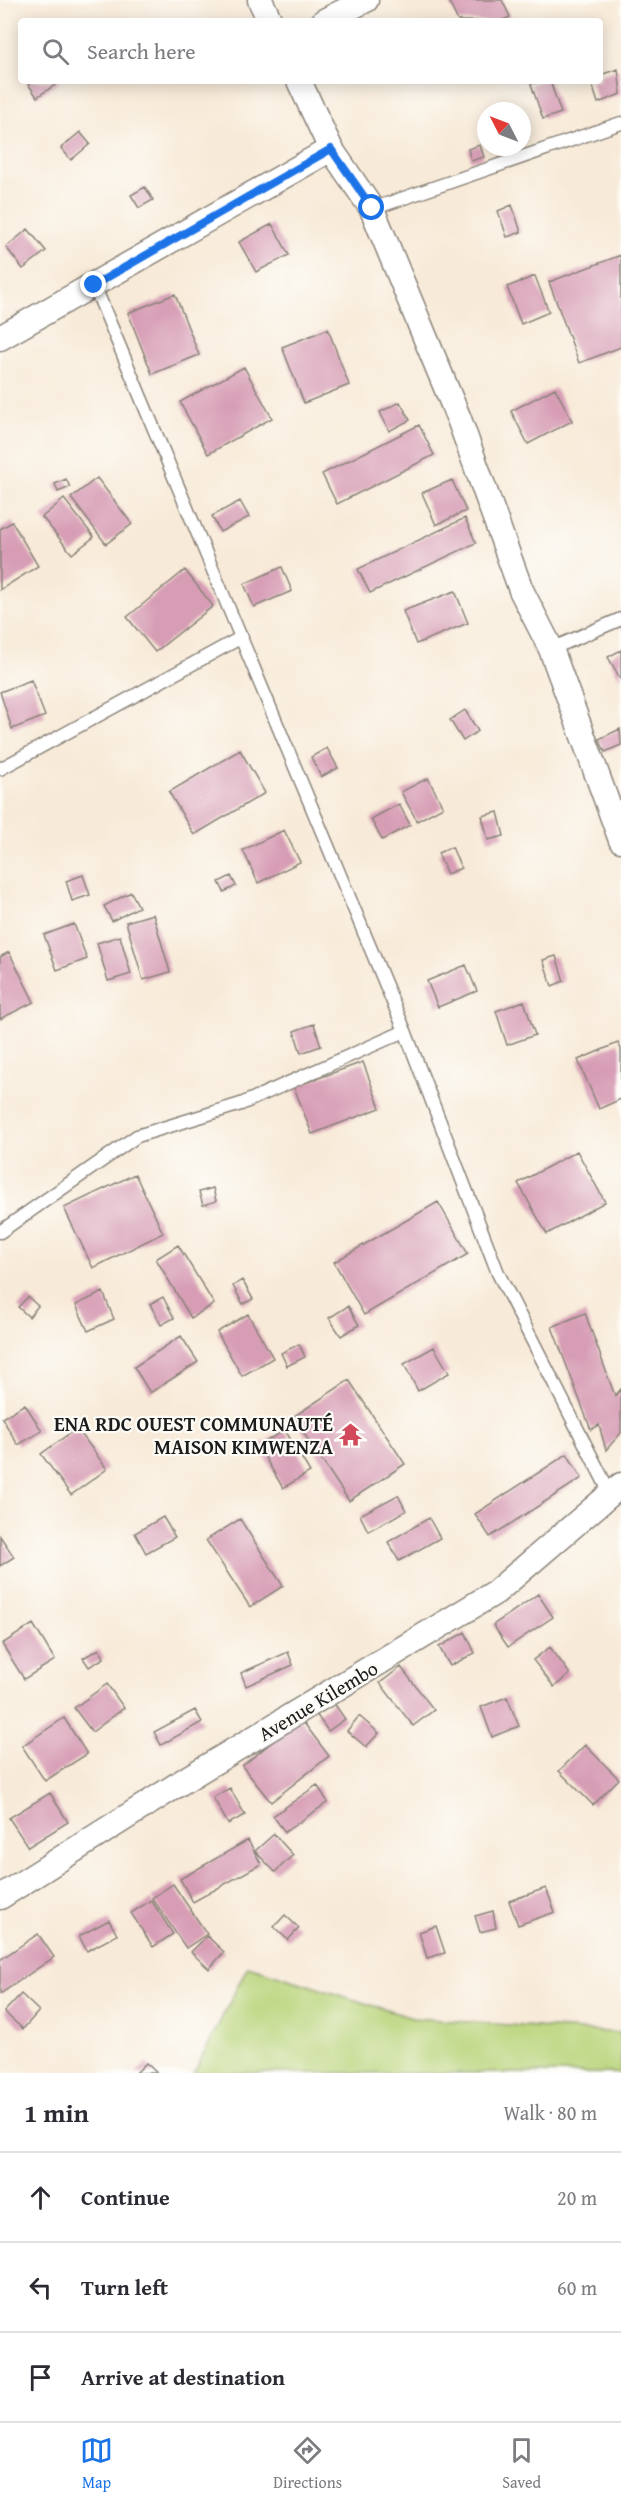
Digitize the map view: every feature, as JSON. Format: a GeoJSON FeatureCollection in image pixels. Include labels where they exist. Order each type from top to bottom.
{"type":"FeatureCollection","features":[{"type":"Feature","properties":{"kind":"street"},"geometry":{"type":"LineString","coordinates":[[260,0],[269,18]]}},
{"type":"Feature","properties":{"kind":"street"},"geometry":{"type":"LineString","coordinates":[[330,18],[366,0]]}},
{"type":"Feature","properties":{"kind":"street"},"geometry":{"type":"LineString","coordinates":[[300,84],[331,149],[372,208],[459,419],[521,590],[551,649],[621,840]]}},
{"type":"Feature","properties":{"kind":"street"},"geometry":{"type":"LineString","coordinates":[[0,338],[331,149]]}},
{"type":"Feature","properties":{"kind":"street","name":"Avenue Kilembo"},"geometry":{"type":"LineString","coordinates":[[0,1897],[188,1778],[496,1592],[616,1490]]}},
{"type":"Feature","properties":{"kind":"lane"},"geometry":{"type":"LineString","coordinates":[[372,208],[621,123]]}},
{"type":"Feature","properties":{"kind":"lane"},"geometry":{"type":"LineString","coordinates":[[94,285],[405,1031],[498,1273],[616,1490]]}},
{"type":"Feature","properties":{"kind":"lane"},"geometry":{"type":"LineString","coordinates":[[551,649],[621,619]]}},
{"type":"Feature","properties":{"kind":"lane"},"geometry":{"type":"LineString","coordinates":[[0,769],[242,637]]}},
{"type":"Feature","properties":{"kind":"lane"},"geometry":{"type":"LineString","coordinates":[[0,1232],[137,1136],[242,1104],[405,1031]]}},
{"type":"Feature","properties":{"kind":"green space"},"geometry":{"type":"Polygon","coordinates":[[[248,1966],[412,2018],[621,2033],[621,2073],[194,2073],[248,1966]]]}},
{"type":"Feature","properties":{"kind":"building"},"geometry":{"type":"Polygon","coordinates":[[[448,0],[502,0],[510,17],[508,18],[457,18],[448,0]]]}},
{"type":"Feature","properties":{"kind":"building"},"geometry":{"type":"Polygon","coordinates":[[[618,69],[621,94],[598,103],[592,84],[603,84],[603,74],[618,69]]]}},
{"type":"Feature","properties":{"kind":"building"},"geometry":{"type":"Polygon","coordinates":[[[28,84],[56,84],[37,97],[28,84]]]}},
{"type":"Feature","properties":{"kind":"building"},"geometry":{"type":"Polygon","coordinates":[[[531,84],[551,84],[561,113],[543,119],[531,84]]]}},
{"type":"Feature","properties":{"kind":"building"},"geometry":{"type":"Polygon","coordinates":[[[80,132],[90,144],[71,160],[61,148],[80,132]]]}},
{"type":"Feature","properties":{"kind":"building"},"geometry":{"type":"Polygon","coordinates":[[[477,146],[477,156],[484,157],[471,161],[468,149],[477,146]]]}},
{"type":"Feature","properties":{"kind":"building"},"geometry":{"type":"Polygon","coordinates":[[[145,187],[153,200],[139,208],[131,195],[145,187]]]}},
{"type":"Feature","properties":{"kind":"building"},"geometry":{"type":"Polygon","coordinates":[[[512,205],[521,232],[507,237],[498,211],[512,205]]]}},
{"type":"Feature","properties":{"kind":"building"},"geometry":{"type":"Polygon","coordinates":[[[272,224],[289,255],[256,272],[239,242],[272,224]]]}},
{"type":"Feature","properties":{"kind":"building"},"geometry":{"type":"Polygon","coordinates":[[[28,229],[46,251],[23,269],[6,247],[28,229]]]}},
{"type":"Feature","properties":{"kind":"building"},"geometry":{"type":"Polygon","coordinates":[[[621,255],[621,347],[579,363],[549,282],[621,255]]]}},
{"type":"Feature","properties":{"kind":"building"},"geometry":{"type":"Polygon","coordinates":[[[535,276],[549,312],[521,324],[507,287],[535,276]]]}},
{"type":"Feature","properties":{"kind":"building"},"geometry":{"type":"Polygon","coordinates":[[[175,294],[199,355],[152,374],[128,313],[175,294]]]}},
{"type":"Feature","properties":{"kind":"building"},"geometry":{"type":"Polygon","coordinates":[[[328,329],[349,385],[304,403],[282,347],[328,329]]]}},
{"type":"Feature","properties":{"kind":"building"},"geometry":{"type":"Polygon","coordinates":[[[244,367],[272,418],[208,454],[180,402],[244,367]]]}},
{"type":"Feature","properties":{"kind":"building"},"geometry":{"type":"Polygon","coordinates":[[[555,388],[572,421],[528,444],[511,411],[555,388]]]}},
{"type":"Feature","properties":{"kind":"building"},"geometry":{"type":"Polygon","coordinates":[[[400,402],[410,420],[389,431],[380,412],[400,402]]]}},
{"type":"Feature","properties":{"kind":"building"},"geometry":{"type":"Polygon","coordinates":[[[419,425],[434,455],[337,504],[322,474],[419,425]]]}},
{"type":"Feature","properties":{"kind":"building"},"geometry":{"type":"Polygon","coordinates":[[[97,478],[132,524],[106,544],[71,498],[97,478]]]}},
{"type":"Feature","properties":{"kind":"building"},"geometry":{"type":"Polygon","coordinates":[[[66,479],[70,487],[58,492],[55,484],[66,479]]]}},
{"type":"Feature","properties":{"kind":"building"},"geometry":{"type":"Polygon","coordinates":[[[452,480],[466,511],[436,525],[422,493],[452,480]]]}},
{"type":"Feature","properties":{"kind":"building"},"geometry":{"type":"Polygon","coordinates":[[[64,499],[94,537],[72,554],[42,517],[64,499]]]}},
{"type":"Feature","properties":{"kind":"building"},"geometry":{"type":"Polygon","coordinates":[[[240,501],[249,517],[220,532],[212,516],[240,501]]]}},
{"type":"Feature","properties":{"kind":"building"},"geometry":{"type":"Polygon","coordinates":[[[465,518],[476,543],[370,593],[358,569],[465,518]]]}},
{"type":"Feature","properties":{"kind":"building"},"geometry":{"type":"Polygon","coordinates":[[[12,522],[38,566],[0,590],[0,529],[12,522]]]}},
{"type":"Feature","properties":{"kind":"building"},"geometry":{"type":"Polygon","coordinates":[[[282,567],[292,591],[254,607],[244,584],[282,567]]]}},
{"type":"Feature","properties":{"kind":"building"},"geometry":{"type":"Polygon","coordinates":[[[185,570],[213,606],[155,652],[127,617],[185,570]]]}},
{"type":"Feature","properties":{"kind":"building"},"geometry":{"type":"Polygon","coordinates":[[[455,591],[468,623],[416,644],[403,611],[455,591]]]}},
{"type":"Feature","properties":{"kind":"building"},"geometry":{"type":"Polygon","coordinates":[[[621,650],[621,680],[608,657],[621,650]]]}},
{"type":"Feature","properties":{"kind":"building"},"geometry":{"type":"Polygon","coordinates":[[[31,680],[45,716],[12,729],[0,692],[31,680]]]}},
{"type":"Feature","properties":{"kind":"building"},"geometry":{"type":"Polygon","coordinates":[[[465,710],[478,731],[463,741],[450,720],[465,710]]]}},
{"type":"Feature","properties":{"kind":"building"},"geometry":{"type":"Polygon","coordinates":[[[620,729],[621,745],[605,752],[599,739],[620,729]]]}},
{"type":"Feature","properties":{"kind":"building"},"geometry":{"type":"Polygon","coordinates":[[[327,748],[338,768],[321,777],[311,757],[327,748]]]}},
{"type":"Feature","properties":{"kind":"building"},"geometry":{"type":"Polygon","coordinates":[[[240,750],[265,793],[194,835],[169,792],[240,750]]]}},
{"type":"Feature","properties":{"kind":"building"},"geometry":{"type":"Polygon","coordinates":[[[428,778],[443,807],[417,821],[401,792],[428,778]]]}},
{"type":"Feature","properties":{"kind":"building"},"geometry":{"type":"Polygon","coordinates":[[[399,804],[410,825],[382,840],[371,819],[399,804]]]}},
{"type":"Feature","properties":{"kind":"building"},"geometry":{"type":"Polygon","coordinates":[[[498,812],[504,836],[488,840],[482,816],[498,812]]]}},
{"type":"Feature","properties":{"kind":"building"},"geometry":{"type":"Polygon","coordinates":[[[284,830],[300,862],[258,883],[243,850],[284,830]]]}},
{"type":"Feature","properties":{"kind":"building"},"geometry":{"type":"Polygon","coordinates":[[[452,847],[461,868],[447,874],[438,853],[452,847]]]}},
{"type":"Feature","properties":{"kind":"building"},"geometry":{"type":"Polygon","coordinates":[[[83,875],[90,895],[72,901],[66,881],[83,875]]]}},
{"type":"Feature","properties":{"kind":"building"},"geometry":{"type":"Polygon","coordinates":[[[231,876],[236,886],[224,892],[219,882],[231,876]]]}},
{"type":"Feature","properties":{"kind":"building"},"geometry":{"type":"Polygon","coordinates":[[[131,892],[139,907],[112,921],[104,906],[131,892]]]}},
{"type":"Feature","properties":{"kind":"building"},"geometry":{"type":"Polygon","coordinates":[[[153,914],[170,972],[143,980],[126,922],[153,914]]]}},
{"type":"Feature","properties":{"kind":"building"},"geometry":{"type":"Polygon","coordinates":[[[74,924],[87,959],[57,970],[44,935],[74,924]]]}},
{"type":"Feature","properties":{"kind":"building"},"geometry":{"type":"Polygon","coordinates":[[[120,936],[131,974],[108,981],[97,943],[120,936]]]}},
{"type":"Feature","properties":{"kind":"building"},"geometry":{"type":"Polygon","coordinates":[[[9,952],[34,1002],[0,1019],[0,957],[9,952]]]}},
{"type":"Feature","properties":{"kind":"building"},"geometry":{"type":"Polygon","coordinates":[[[556,956],[564,981],[552,986],[543,960],[556,956]]]}},
{"type":"Feature","properties":{"kind":"building"},"geometry":{"type":"Polygon","coordinates":[[[466,965],[477,991],[438,1007],[427,981],[466,965]]]}},
{"type":"Feature","properties":{"kind":"building"},"geometry":{"type":"Polygon","coordinates":[[[524,1001],[535,1035],[507,1045],[496,1011],[524,1001]]]}},
{"type":"Feature","properties":{"kind":"building"},"geometry":{"type":"Polygon","coordinates":[[[314,1024],[321,1046],[301,1053],[294,1031],[314,1024]]]}},
{"type":"Feature","properties":{"kind":"building"},"geometry":{"type":"Polygon","coordinates":[[[618,1043],[621,1049],[621,1099],[599,1109],[578,1060],[618,1043]]]}},
{"type":"Feature","properties":{"kind":"building"},"geometry":{"type":"Polygon","coordinates":[[[363,1062],[380,1108],[312,1134],[294,1087],[363,1062]]]}},
{"type":"Feature","properties":{"kind":"building"},"geometry":{"type":"Polygon","coordinates":[[[577,1151],[605,1202],[547,1234],[518,1183],[577,1151]]]}},
{"type":"Feature","properties":{"kind":"building"},"geometry":{"type":"Polygon","coordinates":[[[135,1174],[163,1233],[93,1268],[64,1208],[135,1174]]]}},
{"type":"Feature","properties":{"kind":"building"},"geometry":{"type":"Polygon","coordinates":[[[213,1188],[216,1201],[203,1205],[199,1192],[213,1188]]]}},
{"type":"Feature","properties":{"kind":"building"},"geometry":{"type":"Polygon","coordinates":[[[438,1202],[468,1254],[364,1315],[334,1262],[438,1202]]]}},
{"type":"Feature","properties":{"kind":"building"},"geometry":{"type":"Polygon","coordinates":[[[178,1245],[214,1304],[191,1318],[156,1259],[178,1245]]]}},
{"type":"Feature","properties":{"kind":"building"},"geometry":{"type":"Polygon","coordinates":[[[242,1280],[253,1299],[243,1304],[233,1286],[242,1280]]]}},
{"type":"Feature","properties":{"kind":"building"},"geometry":{"type":"Polygon","coordinates":[[[103,1292],[114,1319],[88,1331],[76,1305],[103,1292]]]}},
{"type":"Feature","properties":{"kind":"building"},"geometry":{"type":"Polygon","coordinates":[[[28,1297],[38,1306],[29,1317],[18,1307],[28,1297]]]}},
{"type":"Feature","properties":{"kind":"building"},"geometry":{"type":"Polygon","coordinates":[[[163,1297],[174,1318],[161,1325],[150,1304],[163,1297]]]}},
{"type":"Feature","properties":{"kind":"building"},"geometry":{"type":"Polygon","coordinates":[[[348,1306],[359,1325],[341,1336],[329,1318],[348,1306]]]}},
{"type":"Feature","properties":{"kind":"building"},"geometry":{"type":"Polygon","coordinates":[[[585,1313],[615,1396],[621,1389],[621,1433],[606,1450],[599,1425],[591,1430],[552,1327],[585,1313]]]}},
{"type":"Feature","properties":{"kind":"building"},"geometry":{"type":"Polygon","coordinates":[[[248,1314],[273,1358],[242,1376],[217,1332],[248,1314]]]}},
{"type":"Feature","properties":{"kind":"building"},"geometry":{"type":"Polygon","coordinates":[[[181,1336],[198,1362],[150,1393],[134,1367],[181,1336]]]}},
{"type":"Feature","properties":{"kind":"building"},"geometry":{"type":"Polygon","coordinates":[[[299,1344],[305,1357],[287,1366],[281,1353],[299,1344]]]}},
{"type":"Feature","properties":{"kind":"building"},"geometry":{"type":"Polygon","coordinates":[[[434,1347],[449,1373],[418,1391],[404,1364],[434,1347]]]}},
{"type":"Feature","properties":{"kind":"building"},"geometry":{"type":"Polygon","coordinates":[[[349,1380],[405,1464],[349,1501],[293,1417],[349,1380]]]}},
{"type":"Feature","properties":{"kind":"building"},"geometry":{"type":"Polygon","coordinates":[[[25,1404],[42,1431],[18,1445],[2,1418],[25,1404]]]}},
{"type":"Feature","properties":{"kind":"building"},"geometry":{"type":"Polygon","coordinates":[[[77,1428],[107,1469],[71,1495],[41,1454],[77,1428]]]}},
{"type":"Feature","properties":{"kind":"building"},"geometry":{"type":"Polygon","coordinates":[[[285,1430],[310,1472],[283,1488],[258,1446],[285,1430]]]}},
{"type":"Feature","properties":{"kind":"building"},"geometry":{"type":"Polygon","coordinates":[[[567,1454],[582,1478],[490,1537],[475,1514],[567,1454]]]}},
{"type":"Feature","properties":{"kind":"building"},"geometry":{"type":"Polygon","coordinates":[[[398,1495],[406,1511],[368,1531],[360,1515],[398,1495]]]}},
{"type":"Feature","properties":{"kind":"building"},"geometry":{"type":"Polygon","coordinates":[[[163,1517],[175,1537],[146,1553],[135,1533],[163,1517]]]}},
{"type":"Feature","properties":{"kind":"building"},"geometry":{"type":"Polygon","coordinates":[[[429,1518],[440,1538],[399,1561],[388,1542],[429,1518]]]}},
{"type":"Feature","properties":{"kind":"building"},"geometry":{"type":"Polygon","coordinates":[[[240,1519],[283,1586],[250,1607],[206,1540],[240,1519]]]}},
{"type":"Feature","properties":{"kind":"building"},"geometry":{"type":"Polygon","coordinates":[[[0,1536],[14,1557],[0,1566],[0,1536]]]}},
{"type":"Feature","properties":{"kind":"building"},"geometry":{"type":"Polygon","coordinates":[[[538,1594],[553,1617],[508,1647],[493,1625],[538,1594]]]}},
{"type":"Feature","properties":{"kind":"building"},"geometry":{"type":"Polygon","coordinates":[[[33,1624],[55,1660],[24,1679],[2,1644],[33,1624]]]}},
{"type":"Feature","properties":{"kind":"building"},"geometry":{"type":"Polygon","coordinates":[[[465,1632],[475,1653],[450,1666],[439,1647],[465,1632]]]}},
{"type":"Feature","properties":{"kind":"building"},"geometry":{"type":"Polygon","coordinates":[[[550,1647],[570,1674],[554,1687],[533,1660],[550,1647]]]}},
{"type":"Feature","properties":{"kind":"building"},"geometry":{"type":"Polygon","coordinates":[[[99,1649],[104,1658],[89,1667],[83,1658],[99,1649]]]}},
{"type":"Feature","properties":{"kind":"building"},"geometry":{"type":"Polygon","coordinates":[[[288,1652],[293,1665],[246,1686],[241,1673],[288,1652]]]}},
{"type":"Feature","properties":{"kind":"building"},"geometry":{"type":"Polygon","coordinates":[[[401,1667],[434,1710],[413,1726],[380,1683],[401,1667]]]}},
{"type":"Feature","properties":{"kind":"building"},"geometry":{"type":"Polygon","coordinates":[[[107,1684],[124,1708],[92,1732],[74,1708],[107,1684]]]}},
{"type":"Feature","properties":{"kind":"building"},"geometry":{"type":"Polygon","coordinates":[[[507,1697],[519,1726],[492,1737],[481,1707],[507,1697]]]}},
{"type":"Feature","properties":{"kind":"building"},"geometry":{"type":"Polygon","coordinates":[[[333,1702],[345,1719],[328,1731],[316,1714],[333,1702]]]}},
{"type":"Feature","properties":{"kind":"building"},"geometry":{"type":"Polygon","coordinates":[[[195,1710],[202,1722],[161,1745],[154,1732],[195,1710]]]}},
{"type":"Feature","properties":{"kind":"building"},"geometry":{"type":"Polygon","coordinates":[[[359,1716],[379,1733],[366,1747],[347,1731],[359,1716]]]}},
{"type":"Feature","properties":{"kind":"building"},"geometry":{"type":"Polygon","coordinates":[[[64,1718],[87,1754],[45,1781],[22,1746],[64,1718]]]}},
{"type":"Feature","properties":{"kind":"building"},"geometry":{"type":"Polygon","coordinates":[[[301,1719],[329,1756],[271,1802],[242,1766],[301,1719]]]}},
{"type":"Feature","properties":{"kind":"building"},"geometry":{"type":"Polygon","coordinates":[[[585,1745],[619,1779],[593,1805],[559,1771],[585,1745]]]}},
{"type":"Feature","properties":{"kind":"building"},"geometry":{"type":"Polygon","coordinates":[[[317,1785],[328,1802],[285,1832],[273,1816],[317,1785]]]}},
{"type":"Feature","properties":{"kind":"building"},"geometry":{"type":"Polygon","coordinates":[[[230,1788],[245,1815],[228,1824],[213,1797],[230,1788]]]}},
{"type":"Feature","properties":{"kind":"building"},"geometry":{"type":"Polygon","coordinates":[[[50,1793],[68,1822],[28,1847],[9,1818],[50,1793]]]}},
{"type":"Feature","properties":{"kind":"building"},"geometry":{"type":"Polygon","coordinates":[[[274,1834],[293,1855],[275,1872],[255,1851],[274,1834]]]}},
{"type":"Feature","properties":{"kind":"building"},"geometry":{"type":"Polygon","coordinates":[[[248,1840],[261,1864],[193,1902],[180,1879],[248,1840]]]}},
{"type":"Feature","properties":{"kind":"building"},"geometry":{"type":"Polygon","coordinates":[[[173,1884],[207,1934],[186,1948],[152,1898],[173,1884]]]}},
{"type":"Feature","properties":{"kind":"building"},"geometry":{"type":"Polygon","coordinates":[[[546,1888],[555,1912],[518,1925],[509,1901],[546,1888]]]}},
{"type":"Feature","properties":{"kind":"building"},"geometry":{"type":"Polygon","coordinates":[[[151,1900],[173,1934],[153,1947],[131,1913],[151,1900]]]}},
{"type":"Feature","properties":{"kind":"building"},"geometry":{"type":"Polygon","coordinates":[[[493,1911],[496,1928],[480,1932],[475,1916],[493,1911]]]}},
{"type":"Feature","properties":{"kind":"building"},"geometry":{"type":"Polygon","coordinates":[[[285,1915],[299,1928],[288,1940],[274,1927],[285,1915]]]}},
{"type":"Feature","properties":{"kind":"building"},"geometry":{"type":"Polygon","coordinates":[[[109,1920],[117,1935],[87,1951],[79,1936],[109,1920]]]}},
{"type":"Feature","properties":{"kind":"building"},"geometry":{"type":"Polygon","coordinates":[[[436,1926],[445,1953],[427,1958],[419,1932],[436,1926]]]}},
{"type":"Feature","properties":{"kind":"building"},"geometry":{"type":"Polygon","coordinates":[[[38,1934],[54,1957],[0,1994],[0,1960],[38,1934]]]}},
{"type":"Feature","properties":{"kind":"building"},"geometry":{"type":"Polygon","coordinates":[[[207,1936],[224,1952],[209,1969],[191,1952],[207,1936]]]}},
{"type":"Feature","properties":{"kind":"building"},"geometry":{"type":"Polygon","coordinates":[[[21,1994],[39,2011],[23,2029],[4,2012],[21,1994]]]}},
{"type":"Feature","properties":{"kind":"building"},"geometry":{"type":"Polygon","coordinates":[[[146,2063],[157,2073],[136,2073],[146,2063]]]}},
{"type":"Feature","properties":{"kind":"place","name":"ENA RDC OUEST COMMUNAUTÉ MAISON KIMWENZA"},"geometry":{"type":"Point","coordinates":[351,1435]}},
{"type":"Feature","properties":{"kind":"route"},"geometry":{"type":"LineString","coordinates":[[94,285],[331,149],[372,208]]}}]}
